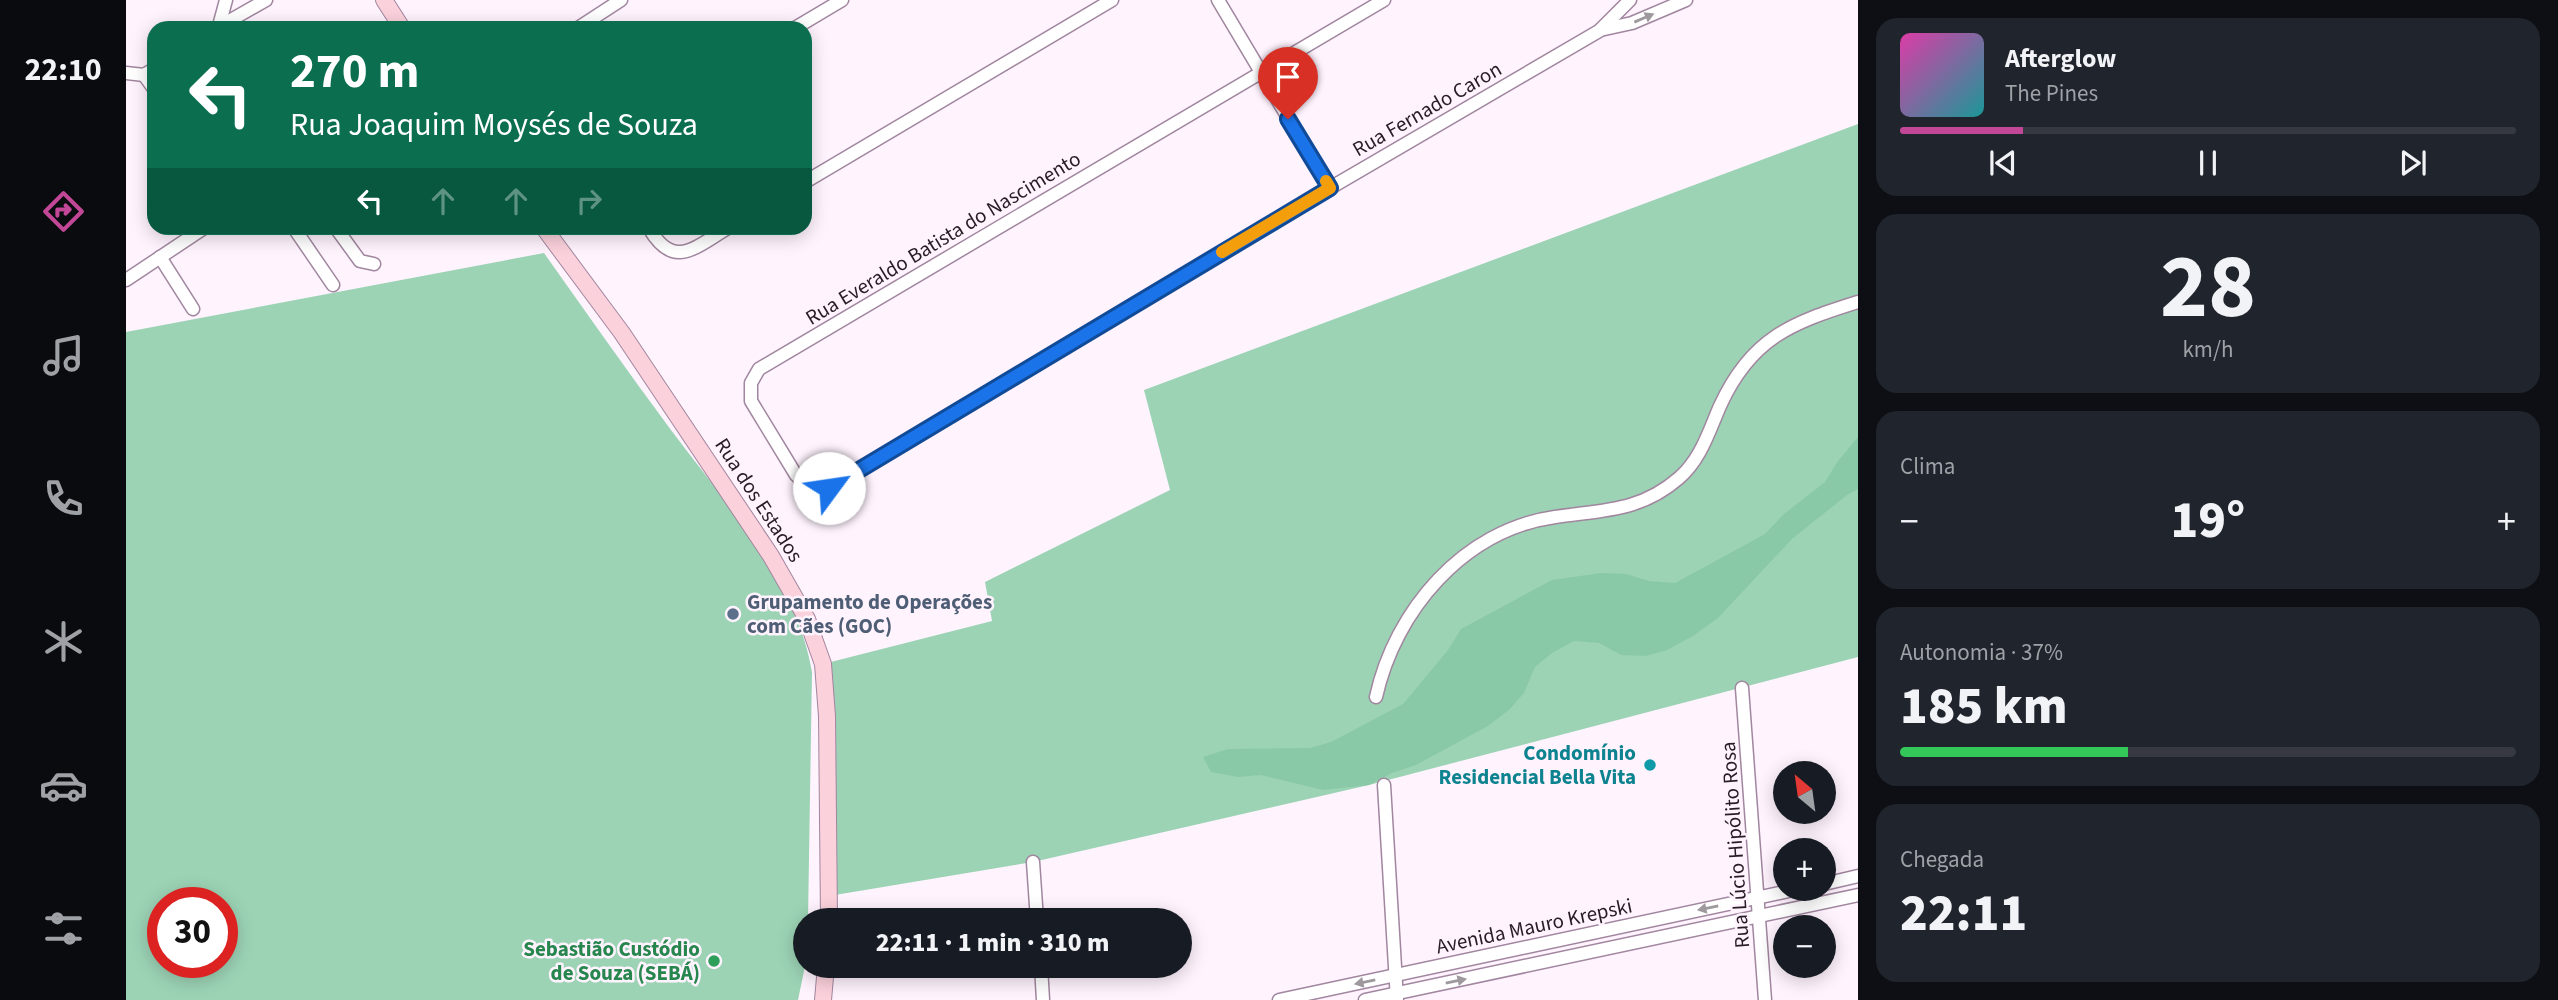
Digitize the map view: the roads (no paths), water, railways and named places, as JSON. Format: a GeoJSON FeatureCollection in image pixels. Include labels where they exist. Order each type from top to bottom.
{"type":"FeatureCollection","features":[{"type":"Feature","properties":{"kind":"street"},"geometry":{"type":"LineString","coordinates":[[220,21],[226,0]]}},
{"type":"Feature","properties":{"kind":"street"},"geometry":{"type":"LineString","coordinates":[[229,21],[266,0]]}},
{"type":"Feature","properties":{"kind":"street"},"geometry":{"type":"LineString","coordinates":[[384,0],[398,21]]}},
{"type":"Feature","properties":{"kind":"street"},"geometry":{"type":"LineString","coordinates":[[589,21],[621,0]]}},
{"type":"Feature","properties":{"kind":"street"},"geometry":{"type":"LineString","coordinates":[[807,21],[842,0]]}},
{"type":"Feature","properties":{"kind":"street"},"geometry":{"type":"LineString","coordinates":[[812,178],[1112,0]]}},
{"type":"Feature","properties":{"kind":"street"},"geometry":{"type":"LineString","coordinates":[[1218,0],[1330,188]]}},
{"type":"Feature","properties":{"kind":"street","name":"Rua Everaldo Batista do Nascimento"},"geometry":{"type":"LineString","coordinates":[[804,483],[796,475],[751,401],[751,383],[759,369],[1384,0]]}},
{"type":"Feature","properties":{"kind":"street","name":"Rua Fernado Caron"},"geometry":{"type":"LineString","coordinates":[[804,483],[817,489],[829,488],[1330,188],[1599,31],[1630,0]]}},
{"type":"Feature","properties":{"kind":"street","name":"Rua Fernado Caron"},"geometry":{"type":"LineString","coordinates":[[1599,31],[1632,23],[1686,0]]}},
{"type":"Feature","properties":{"kind":"street"},"geometry":{"type":"LineString","coordinates":[[126,73],[147,72]]}},
{"type":"Feature","properties":{"kind":"street"},"geometry":{"type":"LineString","coordinates":[[126,280],[193,235]]}},
{"type":"Feature","properties":{"kind":"street"},"geometry":{"type":"LineString","coordinates":[[299,235],[333,285]]}},
{"type":"Feature","properties":{"kind":"street"},"geometry":{"type":"LineString","coordinates":[[341,235],[360,261],[374,264]]}},
{"type":"Feature","properties":{"kind":"street","name":"Rua dos Estados"},"geometry":{"type":"LineString","coordinates":[[549,235],[622,333],[772,556],[807,619],[822,664],[827,716],[829,908]]}},
{"type":"Feature","properties":{"kind":"street"},"geometry":{"type":"LineString","coordinates":[[653,235],[665,249],[674,252],[688,251],[716,235]]}},
{"type":"Feature","properties":{"kind":"street"},"geometry":{"type":"LineString","coordinates":[[160,257],[193,309]]}},
{"type":"Feature","properties":{"kind":"street"},"geometry":{"type":"LineString","coordinates":[[1376,697],[1392,644],[1421,598],[1454,565],[1478,546],[1536,521],[1614,510],[1633,505],[1663,490],[1679,478],[1700,453],[1737,374],[1758,349],[1789,327],[1858,302]]}},
{"type":"Feature","properties":{"kind":"street","name":"Rua Lúcio Hipólito Rosa"},"geometry":{"type":"LineString","coordinates":[[1742,688],[1765,1000]]}},
{"type":"Feature","properties":{"kind":"street"},"geometry":{"type":"LineString","coordinates":[[1384,785],[1397,997]]}},
{"type":"Feature","properties":{"kind":"street"},"geometry":{"type":"LineString","coordinates":[[1033,862],[1036,908]]}},
{"type":"Feature","properties":{"kind":"street"},"geometry":{"type":"LineString","coordinates":[[1836,881],[1858,876]]}},
{"type":"Feature","properties":{"kind":"street","name":"Avenida Mauro Krepski"},"geometry":{"type":"LineString","coordinates":[[1279,1000],[1773,895]]}},
{"type":"Feature","properties":{"kind":"street","name":"Avenida Mauro Krepski"},"geometry":{"type":"LineString","coordinates":[[1365,1000],[1397,997],[1858,895]]}},
{"type":"Feature","properties":{"kind":"street"},"geometry":{"type":"LineString","coordinates":[[823,1000],[825,978]]}},
{"type":"Feature","properties":{"kind":"street"},"geometry":{"type":"LineString","coordinates":[[1042,978],[1043,1000]]}},
{"type":"Feature","properties":{"kind":"place","name":"Grupamento de Operações com Cães (GOC)"},"geometry":{"type":"Point","coordinates":[733,614]}},
{"type":"Feature","properties":{"kind":"place","name":"Condomínio Residencial Bella Vita"},"geometry":{"type":"Point","coordinates":[1650,765]}},
{"type":"Feature","properties":{"kind":"place","name":"Sebastião Custódio de Souza (SEBÁ)"},"geometry":{"type":"Point","coordinates":[714,961]}}]}
